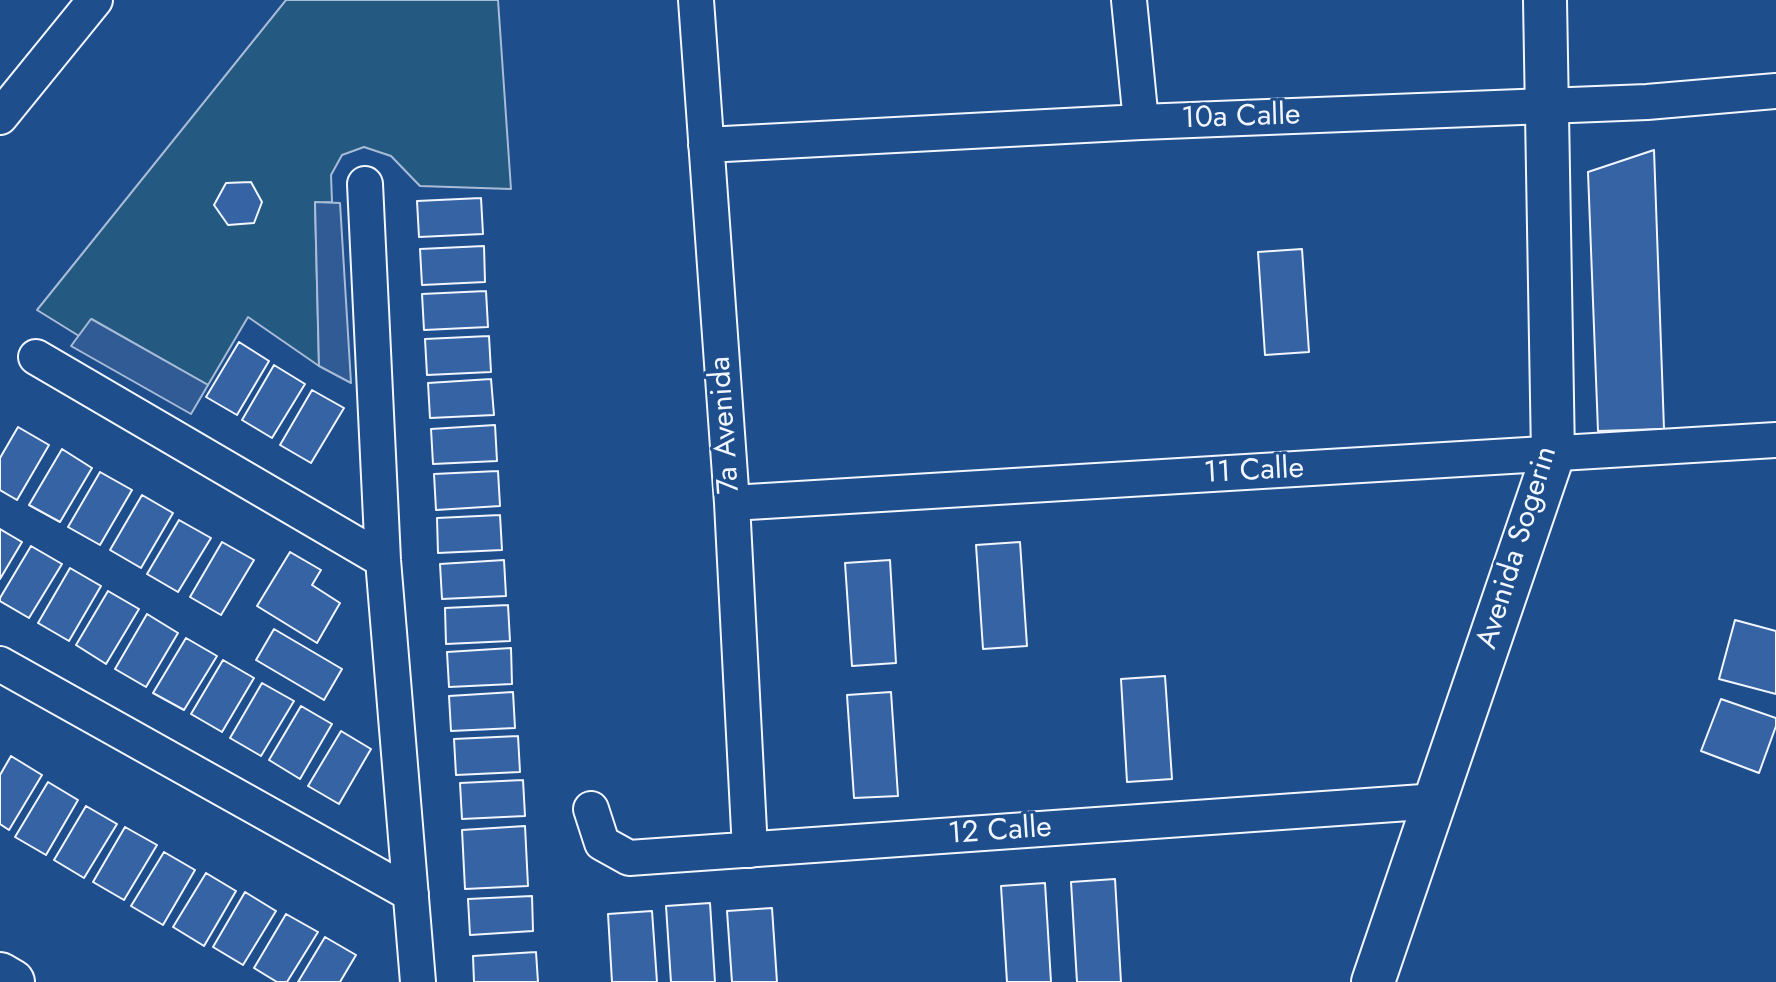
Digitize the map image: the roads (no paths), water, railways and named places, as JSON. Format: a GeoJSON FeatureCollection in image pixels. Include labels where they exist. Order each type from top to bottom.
{"type":"FeatureCollection","features":[{"type":"Feature","properties":{"kind":"highway"},"geometry":{"type":"LineString","coordinates":[[0,975],[12,982]]}},
{"type":"Feature","properties":{"kind":"street"},"geometry":{"type":"LineString","coordinates":[[0,117],[95,0]]}},
{"type":"Feature","properties":{"kind":"street","name":"7a Avenida"},"geometry":{"type":"LineString","coordinates":[[696,0],[732,503],[750,850]]}},
{"type":"Feature","properties":{"kind":"street"},"geometry":{"type":"LineString","coordinates":[[1129,0],[1141,122]]}},
{"type":"Feature","properties":{"kind":"street","name":"Avenida Sogerin"},"geometry":{"type":"LineString","coordinates":[[1373,982],[1553,455],[1545,0]]}},
{"type":"Feature","properties":{"kind":"street","name":"10a Calle"},"geometry":{"type":"LineString","coordinates":[[706,145],[1141,122],[1647,102],[1776,91]]}},
{"type":"Feature","properties":{"kind":"street"},"geometry":{"type":"LineString","coordinates":[[365,184],[383,560],[418,965],[405,982]]}},
{"type":"Feature","properties":{"kind":"street"},"geometry":{"type":"LineString","coordinates":[[36,357],[383,560]]}},
{"type":"Feature","properties":{"kind":"street","name":"11 Calle"},"geometry":{"type":"LineString","coordinates":[[732,503],[1776,440]]}},
{"type":"Feature","properties":{"kind":"street"},"geometry":{"type":"LineString","coordinates":[[0,664],[411,894]]}},
{"type":"Feature","properties":{"kind":"street","name":"12 Calle"},"geometry":{"type":"LineString","coordinates":[[591,809],[602,843],[629,858],[1437,801]]}}]}
